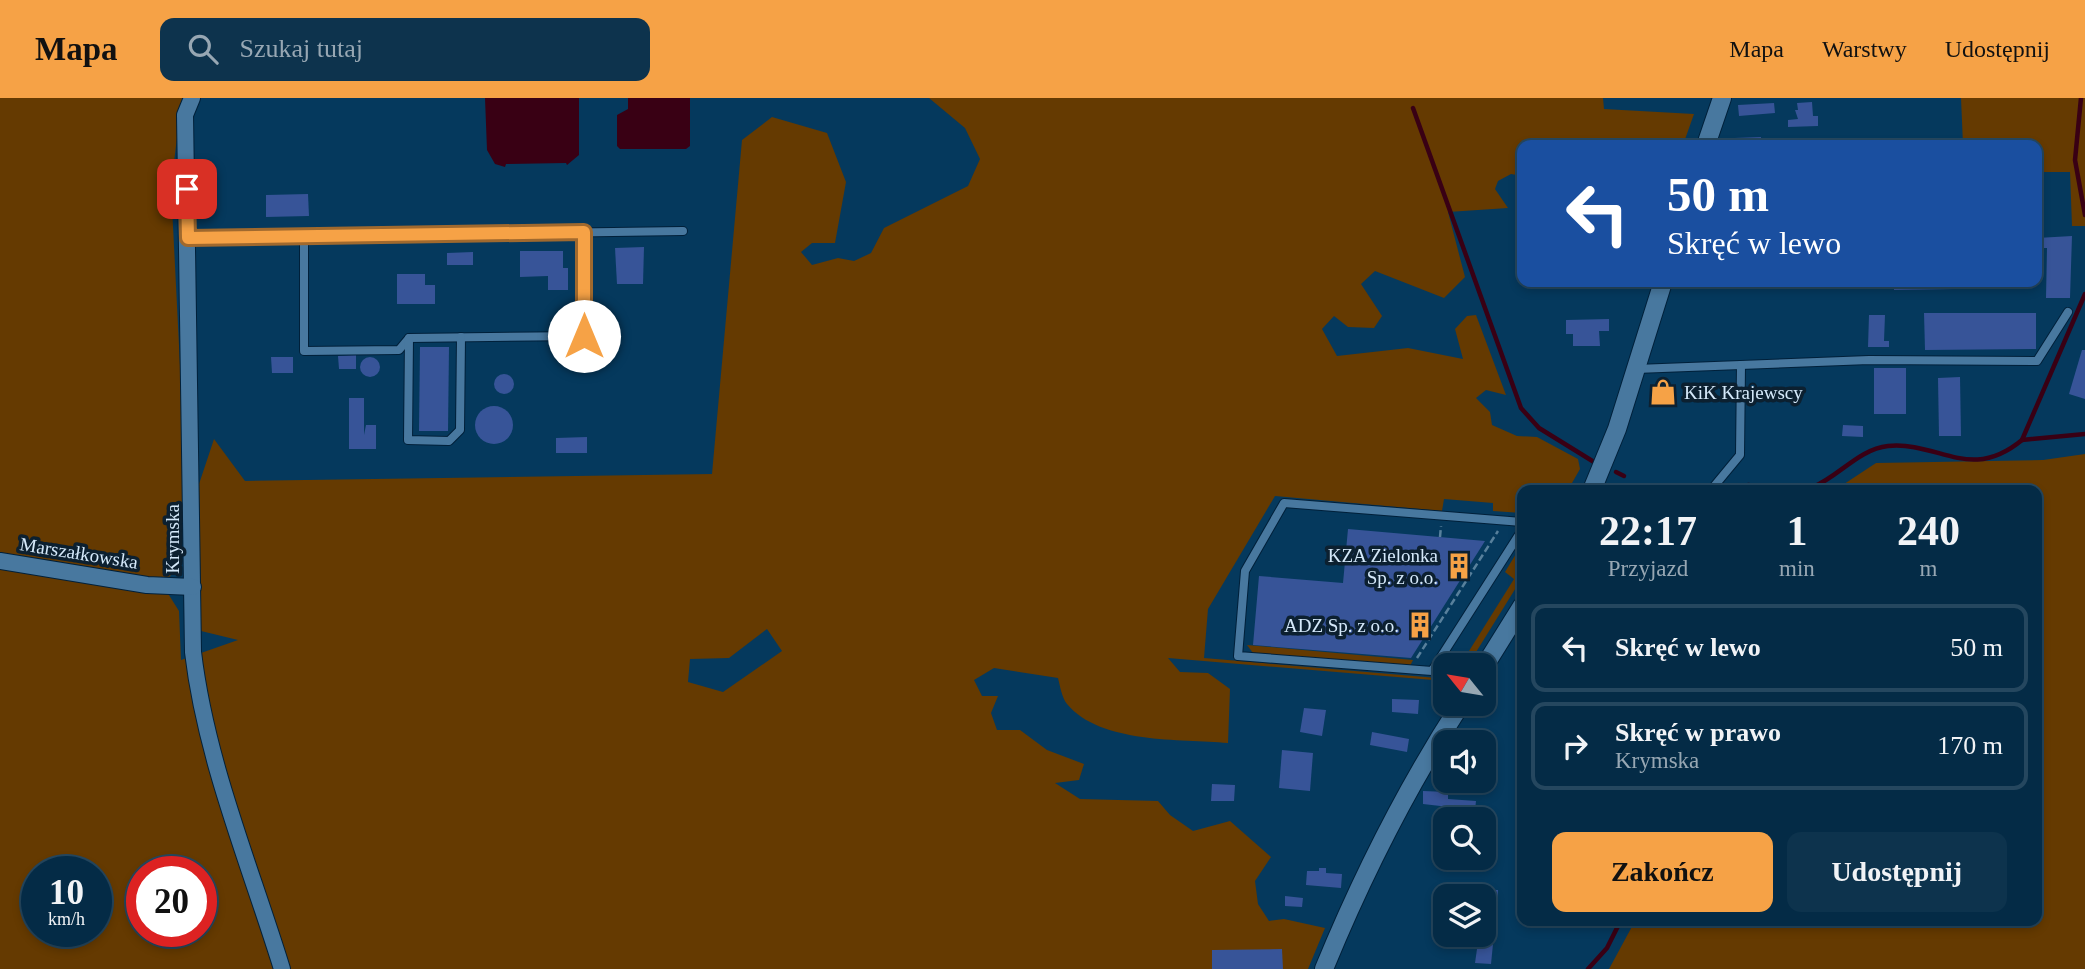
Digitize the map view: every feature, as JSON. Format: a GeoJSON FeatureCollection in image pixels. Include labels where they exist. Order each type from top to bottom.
{"type":"FeatureCollection","features":[{"type":"Feature","properties":{"kind":"street","name":"Krymska"},"geometry":{"type":"LineString","coordinates":[[192,98],[185,115],[193,653],[199,703],[282,969]]}},
{"type":"Feature","properties":{"kind":"street"},"geometry":{"type":"LineString","coordinates":[[1708,140],[1722,98]]}},
{"type":"Feature","properties":{"kind":"street"},"geometry":{"type":"LineString","coordinates":[[1594,485],[1617,429],[1661,287]]}},
{"type":"Feature","properties":{"kind":"street","name":"Marszałkowska"},"geometry":{"type":"LineString","coordinates":[[0,561],[147,584],[193,587]]}},
{"type":"Feature","properties":{"kind":"street"},"geometry":{"type":"LineString","coordinates":[[1493,653],[1517,614]]}},
{"type":"Feature","properties":{"kind":"street"},"geometry":{"type":"LineString","coordinates":[[1324,969],[1357,888],[1403,796],[1453,716]]}},
{"type":"Feature","properties":{"kind":"lane"},"geometry":{"type":"LineString","coordinates":[[188,238],[683,231]]}},
{"type":"Feature","properties":{"kind":"lane"},"geometry":{"type":"LineString","coordinates":[[304,236],[304,351],[399,350],[409,338],[584,336],[584,232]]}},
{"type":"Feature","properties":{"kind":"lane"},"geometry":{"type":"LineString","coordinates":[[1636,369],[1869,360],[2036,360],[2068,312]]}},
{"type":"Feature","properties":{"kind":"lane"},"geometry":{"type":"LineString","coordinates":[[409,338],[408,440],[449,441],[460,430],[461,337]]}},
{"type":"Feature","properties":{"kind":"lane"},"geometry":{"type":"LineString","coordinates":[[1715,485],[1740,455],[1741,365]]}},
{"type":"Feature","properties":{"kind":"lane"},"geometry":{"type":"LineString","coordinates":[[1517,522],[1284,503],[1245,571],[1238,656],[1432,671],[1517,538]]}},
{"type":"Feature","properties":{"kind":"path"},"geometry":{"type":"LineString","coordinates":[[1410,670],[1504,521]]}},
{"type":"Feature","properties":{"kind":"shaded area"},"geometry":{"type":"Polygon","coordinates":[[[0,98],[182,98],[171,186],[185,465],[178,568],[162,584],[179,611],[181,660],[238,640],[201,631],[199,484],[214,439],[245,481],[712,474],[742,140],[772,117],[827,133],[846,182],[835,243],[812,243],[801,252],[812,265],[838,258],[854,261],[871,253],[884,228],[968,186],[980,159],[965,128],[929,98],[1603,98],[1604,109],[1694,114],[1685,140],[1517,140],[1517,175],[1511,174],[1498,181],[1495,189],[1508,208],[1448,212],[1465,277],[1444,298],[1375,271],[1361,284],[1382,316],[1374,328],[1348,327],[1334,316],[1322,329],[1337,356],[1408,348],[1463,359],[1455,329],[1467,316],[1476,315],[1506,395],[1486,390],[1476,398],[1490,412],[1492,425],[1517,436],[1537,437],[1578,459],[1580,469],[1571,485],[1517,485],[1517,513],[1493,511],[1493,503],[1444,499],[1442,511],[1275,496],[1208,609],[1204,658],[1433,678],[1433,680],[1168,658],[1180,672],[1208,673],[1230,689],[1228,743],[1142,737],[1099,726],[1081,717],[1067,704],[1058,678],[994,668],[974,680],[982,696],[998,696],[991,713],[997,730],[1020,730],[1047,750],[1084,764],[1079,780],[1055,783],[1080,799],[1158,801],[1170,815],[1193,831],[1230,821],[1271,857],[1255,881],[1258,904],[1269,921],[1284,919],[1325,928],[1308,969],[0,969],[0,98]],[[767,629],[729,658],[690,659],[688,682],[723,692],[782,651],[767,629]]]}},
{"type":"Feature","properties":{"kind":"shaded area"},"geometry":{"type":"Polygon","coordinates":[[[485,98],[579,98],[579,155],[567,165],[506,164],[505,167],[495,164],[487,150],[485,98]]]}},
{"type":"Feature","properties":{"kind":"shaded area"},"geometry":{"type":"Polygon","coordinates":[[[628,98],[690,98],[690,146],[686,149],[620,149],[617,146],[617,115],[628,109],[628,98]]]}},
{"type":"Feature","properties":{"kind":"shaded area"},"geometry":{"type":"Polygon","coordinates":[[[1961,98],[2085,98],[2085,226],[2072,226],[2070,172],[2042,172],[2042,140],[1963,140],[1961,98]]]}},
{"type":"Feature","properties":{"kind":"shaded area"},"geometry":{"type":"Polygon","coordinates":[[[2085,454],[2085,969],[1609,969],[1632,926],[2042,926],[2042,485],[1843,485],[1876,463],[2043,460],[2085,454]]]}},
{"type":"Feature","properties":{"kind":"shaded area"},"geometry":{"type":"Polygon","coordinates":[[[1517,552],[1517,586],[1475,653],[1468,653],[1514,579],[1505,572],[1517,552]]]}},
{"type":"Feature","properties":{"kind":"shaded area"},"geometry":{"type":"Polygon","coordinates":[[[1247,645],[1413,660],[1410,666],[1253,653],[1247,645]]]}},
{"type":"Feature","properties":{"kind":"building"},"geometry":{"type":"Polygon","coordinates":[[[1812,102],[1813,116],[1818,116],[1818,126],[1788,127],[1788,120],[1798,119],[1795,110],[1798,110],[1797,103],[1812,102]]]}},
{"type":"Feature","properties":{"kind":"building"},"geometry":{"type":"Polygon","coordinates":[[[1774,103],[1775,113],[1739,116],[1738,105],[1774,103]]]}},
{"type":"Feature","properties":{"kind":"building"},"geometry":{"type":"Polygon","coordinates":[[[1761,137],[1761,140],[1734,140],[1761,137]]]}},
{"type":"Feature","properties":{"kind":"building"},"geometry":{"type":"Polygon","coordinates":[[[308,194],[309,216],[266,217],[266,195],[308,194]]]}},
{"type":"Feature","properties":{"kind":"building"},"geometry":{"type":"Polygon","coordinates":[[[2072,236],[2070,298],[2046,298],[2047,248],[2042,248],[2042,238],[2072,236]]]}},
{"type":"Feature","properties":{"kind":"building"},"geometry":{"type":"Polygon","coordinates":[[[644,247],[643,284],[617,284],[615,248],[644,247]]]}},
{"type":"Feature","properties":{"kind":"building"},"geometry":{"type":"Polygon","coordinates":[[[520,251],[563,251],[563,268],[568,268],[568,290],[548,290],[548,276],[520,277],[520,251]]]}},
{"type":"Feature","properties":{"kind":"building"},"geometry":{"type":"Polygon","coordinates":[[[473,252],[473,265],[447,265],[447,253],[473,252]]]}},
{"type":"Feature","properties":{"kind":"building"},"geometry":{"type":"Polygon","coordinates":[[[397,274],[425,274],[425,285],[435,285],[435,304],[397,304],[397,274]]]}},
{"type":"Feature","properties":{"kind":"building"},"geometry":{"type":"Polygon","coordinates":[[[1894,287],[2016,287],[2016,288],[1894,290],[1894,287]]]}},
{"type":"Feature","properties":{"kind":"building"},"geometry":{"type":"Polygon","coordinates":[[[1924,313],[2036,313],[2036,349],[1925,350],[1924,313]]]}},
{"type":"Feature","properties":{"kind":"building"},"geometry":{"type":"Polygon","coordinates":[[[1869,315],[1885,315],[1884,341],[1889,341],[1889,347],[1868,347],[1869,315]]]}},
{"type":"Feature","properties":{"kind":"building"},"geometry":{"type":"Polygon","coordinates":[[[1609,319],[1609,331],[1599,331],[1600,346],[1573,346],[1573,334],[1566,334],[1566,320],[1609,319]]]}},
{"type":"Feature","properties":{"kind":"building"},"geometry":{"type":"Polygon","coordinates":[[[420,347],[449,347],[448,431],[419,431],[420,347]]]}},
{"type":"Feature","properties":{"kind":"building"},"geometry":{"type":"Polygon","coordinates":[[[2082,350],[2085,350],[2085,399],[2069,394],[2082,350]]]}},
{"type":"Feature","properties":{"kind":"building"},"geometry":{"type":"Polygon","coordinates":[[[356,355],[356,369],[339,369],[338,356],[356,355]]]}},
{"type":"Feature","properties":{"kind":"building"},"geometry":{"type":"Polygon","coordinates":[[[271,357],[293,357],[293,373],[272,373],[271,357]]]}},
{"type":"Feature","properties":{"kind":"building"},"geometry":{"type":"Polygon","coordinates":[[[370,357],[377,360],[380,367],[377,374],[370,377],[363,374],[360,367],[363,360],[370,357]]]}},
{"type":"Feature","properties":{"kind":"building"},"geometry":{"type":"Polygon","coordinates":[[[1874,368],[1906,368],[1906,414],[1874,414],[1874,368]]]}},
{"type":"Feature","properties":{"kind":"building"},"geometry":{"type":"Polygon","coordinates":[[[504,374],[511,377],[514,384],[511,391],[504,394],[497,391],[494,384],[497,377],[504,374]]]}},
{"type":"Feature","properties":{"kind":"building"},"geometry":{"type":"Polygon","coordinates":[[[1960,377],[1961,436],[1939,436],[1938,378],[1960,377]]]}},
{"type":"Feature","properties":{"kind":"building"},"geometry":{"type":"Polygon","coordinates":[[[1661,386],[1672,389],[1669,401],[1657,398],[1661,386]]]}},
{"type":"Feature","properties":{"kind":"building"},"geometry":{"type":"Polygon","coordinates":[[[349,398],[364,398],[364,435],[366,425],[376,425],[376,449],[349,449],[349,398]]]}},
{"type":"Feature","properties":{"kind":"building"},"geometry":{"type":"Polygon","coordinates":[[[494,406],[507,412],[513,425],[507,438],[494,444],[481,438],[475,425],[481,412],[494,406]]]}},
{"type":"Feature","properties":{"kind":"building"},"geometry":{"type":"Polygon","coordinates":[[[1843,425],[1863,426],[1863,437],[1842,436],[1843,425]]]}},
{"type":"Feature","properties":{"kind":"building"},"geometry":{"type":"Polygon","coordinates":[[[587,437],[587,453],[556,453],[556,438],[587,437]]]}},
{"type":"Feature","properties":{"kind":"building"},"geometry":{"type":"Polygon","coordinates":[[[1348,529],[1485,541],[1411,658],[1253,645],[1259,576],[1343,583],[1348,529]]]}},
{"type":"Feature","properties":{"kind":"building"},"geometry":{"type":"Polygon","coordinates":[[[1392,699],[1419,700],[1418,714],[1392,712],[1392,699]]]}},
{"type":"Feature","properties":{"kind":"building"},"geometry":{"type":"Polygon","coordinates":[[[1304,708],[1326,710],[1322,736],[1300,732],[1304,708]]]}},
{"type":"Feature","properties":{"kind":"building"},"geometry":{"type":"Polygon","coordinates":[[[1372,732],[1409,739],[1407,752],[1370,745],[1372,732]]]}},
{"type":"Feature","properties":{"kind":"building"},"geometry":{"type":"Polygon","coordinates":[[[1282,750],[1313,753],[1310,791],[1279,788],[1282,750]]]}},
{"type":"Feature","properties":{"kind":"building"},"geometry":{"type":"Polygon","coordinates":[[[1212,784],[1235,785],[1234,801],[1211,801],[1212,784]]]}},
{"type":"Feature","properties":{"kind":"building"},"geometry":{"type":"Polygon","coordinates":[[[1423,791],[1448,793],[1448,799],[1476,801],[1475,807],[1423,804],[1423,791]]]}},
{"type":"Feature","properties":{"kind":"building"},"geometry":{"type":"Polygon","coordinates":[[[1319,868],[1326,868],[1326,873],[1342,874],[1341,888],[1306,885],[1307,871],[1319,871],[1319,868]]]}},
{"type":"Feature","properties":{"kind":"building"},"geometry":{"type":"Polygon","coordinates":[[[1496,890],[1498,890],[1496,921],[1496,890]]]}},
{"type":"Feature","properties":{"kind":"building"},"geometry":{"type":"Polygon","coordinates":[[[1285,896],[1303,898],[1302,907],[1285,906],[1285,896]]]}},
{"type":"Feature","properties":{"kind":"building"},"geometry":{"type":"Polygon","coordinates":[[[1477,947],[1493,947],[1491,964],[1475,963],[1477,947]]]}},
{"type":"Feature","properties":{"kind":"building"},"geometry":{"type":"Polygon","coordinates":[[[1282,949],[1283,969],[1212,969],[1212,950],[1282,949]]]}},
{"type":"Feature","properties":{"kind":"waterway"},"geometry":{"type":"LineString","coordinates":[[2081,98],[2075,160],[2085,215]]}},
{"type":"Feature","properties":{"kind":"waterway"},"geometry":{"type":"LineString","coordinates":[[1413,108],[1521,408],[1539,428],[1594,462]]}},
{"type":"Feature","properties":{"kind":"waterway"},"geometry":{"type":"LineString","coordinates":[[1817,485],[1877,448],[1906,446],[1970,459],[1986,458],[2003,452],[2022,440],[2085,294]]}},
{"type":"Feature","properties":{"kind":"waterway"},"geometry":{"type":"LineString","coordinates":[[2022,440],[2085,434]]}},
{"type":"Feature","properties":{"kind":"waterway"},"geometry":{"type":"LineString","coordinates":[[1616,472],[1624,476]]}},
{"type":"Feature","properties":{"kind":"waterway"},"geometry":{"type":"LineString","coordinates":[[1588,969],[1607,948],[1618,926]]}},
{"type":"Feature","properties":{"kind":"place","name":"KiK Krajewscy"},"geometry":{"type":"Point","coordinates":[1663,392]}},
{"type":"Feature","properties":{"kind":"place","name":"KZA Zielonka Sp. z o.o."},"geometry":{"type":"Point","coordinates":[1459,566]}},
{"type":"Feature","properties":{"kind":"place","name":"ADZ Sp. z o.o."},"geometry":{"type":"Point","coordinates":[1420,625]}},
{"type":"Feature","properties":{"kind":"route"},"geometry":{"type":"LineString","coordinates":[[187,189],[188,238],[584,232],[584,336]]}}]}
